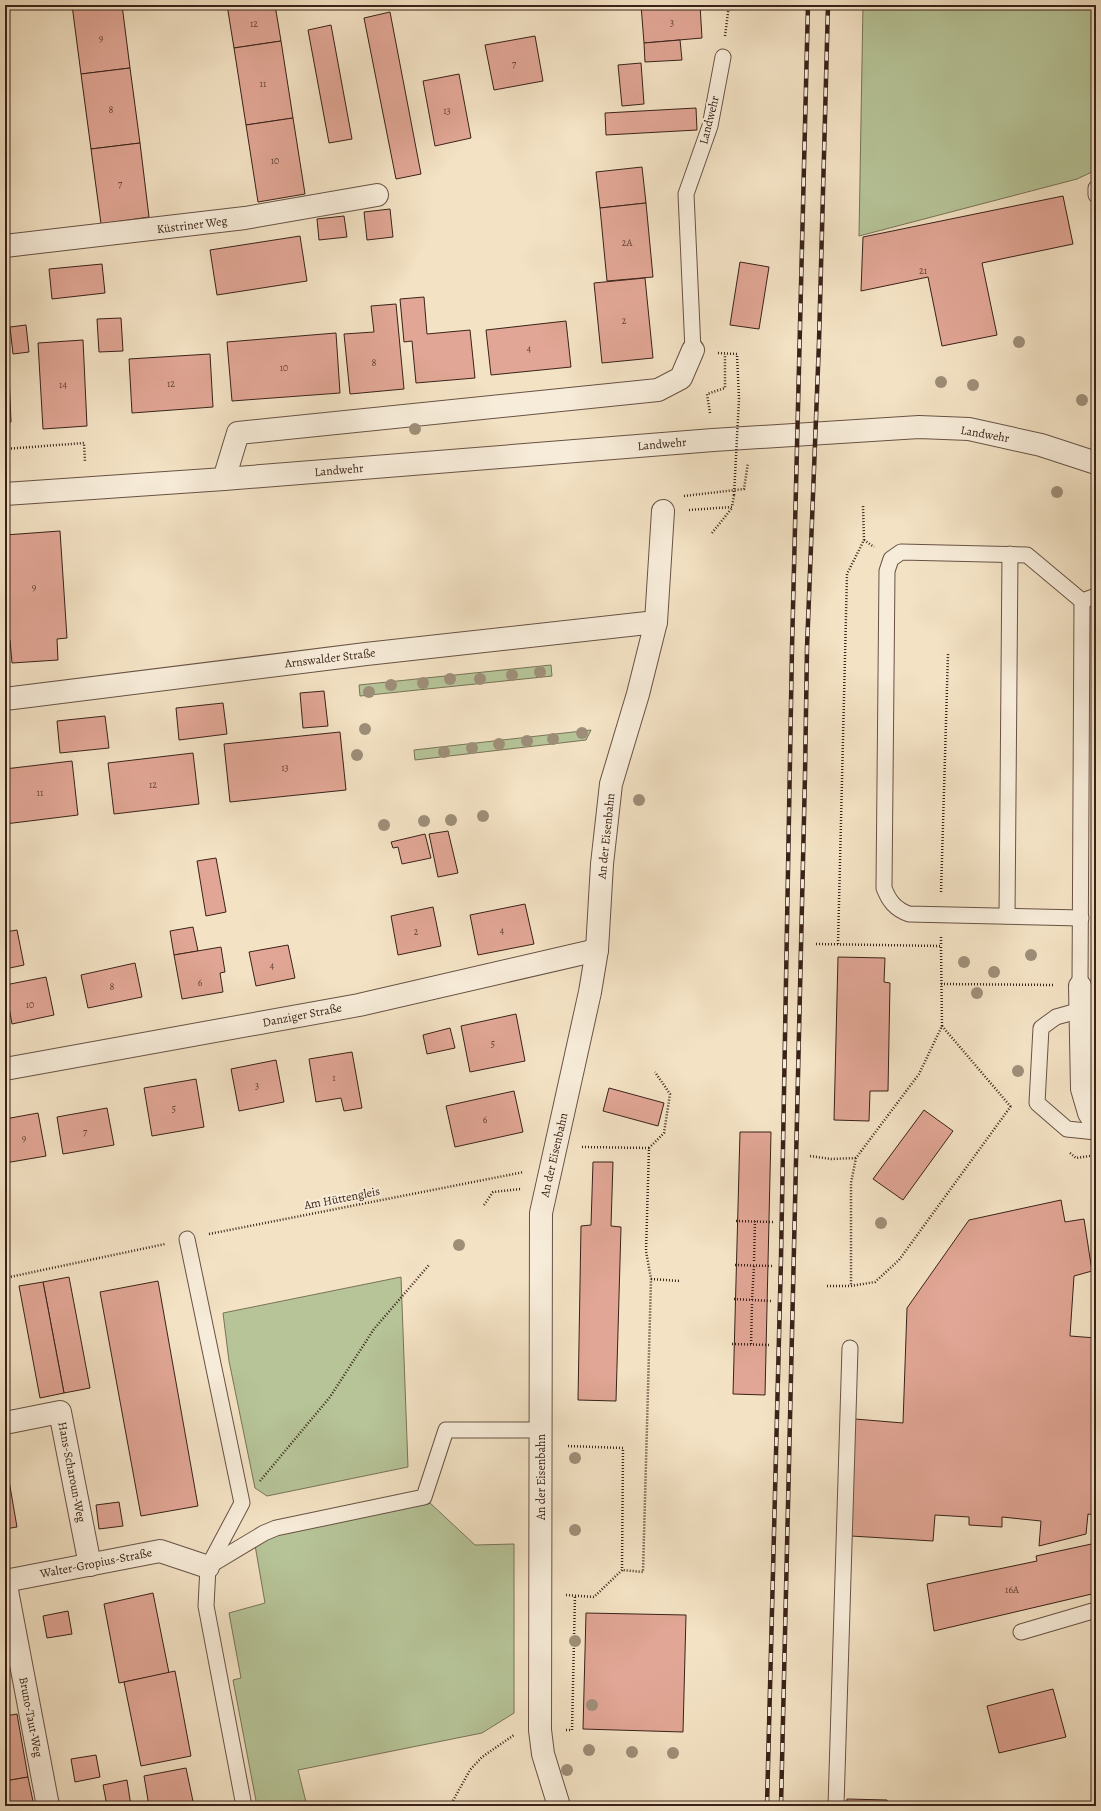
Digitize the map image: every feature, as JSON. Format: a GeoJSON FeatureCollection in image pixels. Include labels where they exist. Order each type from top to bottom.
{"type":"FeatureCollection","features":[{"type":"Feature","properties":{"kind":"street","name":"Küstriner Weg"},"geometry":{"type":"LineString","coordinates":[[5,246],[245,218],[377,195]]}},
{"type":"Feature","properties":{"kind":"street","name":"Landwehr"},"geometry":{"type":"LineString","coordinates":[[224,479],[238,433],[658,390],[681,378],[693,350]]}},
{"type":"Feature","properties":{"kind":"street","name":"Landwehr"},"geometry":{"type":"LineString","coordinates":[[5,494],[224,479],[713,440],[919,427],[969,429],[1041,445],[1096,463]]}},
{"type":"Feature","properties":{"kind":"street","name":"An der Eisenbahn"},"geometry":{"type":"LineString","coordinates":[[559,1806],[543,1754],[540,1730],[541,1213],[590,992],[597,950],[602,864],[611,784],[638,694],[656,622],[663,511]]}},
{"type":"Feature","properties":{"kind":"street","name":"Arnswalder Straße"},"geometry":{"type":"LineString","coordinates":[[5,699],[358,655],[656,622]]}},
{"type":"Feature","properties":{"kind":"street","name":"Danziger Straße"},"geometry":{"type":"LineString","coordinates":[[5,1070],[358,1005],[597,950]]}},
{"type":"Feature","properties":{"kind":"street"},"geometry":{"type":"LineString","coordinates":[[1080,986],[1082,1089],[1089,1113],[1096,1124]]}},
{"type":"Feature","properties":{"kind":"street","name":"Hans-Scharoun-Weg"},"geometry":{"type":"LineString","coordinates":[[5,1422],[60,1412],[90,1565]]}},
{"type":"Feature","properties":{"kind":"street","name":"Walter-Gropius-Straße"},"geometry":{"type":"LineString","coordinates":[[5,1580],[160,1551],[208,1567]]}},
{"type":"Feature","properties":{"kind":"street","name":"Bruno-Taut-Weg"},"geometry":{"type":"LineString","coordinates":[[5,1580],[48,1806]]}},
{"type":"Feature","properties":{"kind":"lane","name":"Landwehr"},"geometry":{"type":"LineString","coordinates":[[693,350],[686,194],[710,126],[723,57]]}},
{"type":"Feature","properties":{"kind":"lane"},"geometry":{"type":"LineString","coordinates":[[1096,188],[1096,195]]}},
{"type":"Feature","properties":{"kind":"lane"},"geometry":{"type":"LineString","coordinates":[[1080,986],[1089,598],[1027,555],[901,552],[891,559],[887,571],[884,888],[890,902],[903,912],[909,914],[1081,918]]}},
{"type":"Feature","properties":{"kind":"lane"},"geometry":{"type":"LineString","coordinates":[[1007,916],[1010,554]]}},
{"type":"Feature","properties":{"kind":"lane"},"geometry":{"type":"LineString","coordinates":[[1081,1010],[1056,1017],[1040,1028],[1037,1103],[1067,1128],[1096,1132]]}},
{"type":"Feature","properties":{"kind":"lane"},"geometry":{"type":"LineString","coordinates":[[187,1239],[242,1503],[208,1567],[206,1606],[244,1806]]}},
{"type":"Feature","properties":{"kind":"lane"},"geometry":{"type":"LineString","coordinates":[[836,1806],[850,1348]]}},
{"type":"Feature","properties":{"kind":"lane"},"geometry":{"type":"LineString","coordinates":[[208,1567],[264,1533],[276,1528],[424,1497],[446,1430],[541,1438]]}},
{"type":"Feature","properties":{"kind":"lane"},"geometry":{"type":"LineString","coordinates":[[1021,1632],[1096,1610]]}},
{"type":"Feature","properties":{"kind":"path"},"geometry":{"type":"LineString","coordinates":[[723,57],[729,5]]}},
{"type":"Feature","properties":{"kind":"path"},"geometry":{"type":"LineString","coordinates":[[693,350],[736,354],[740,399],[734,495],[732,507],[712,533]]}},
{"type":"Feature","properties":{"kind":"path"},"geometry":{"type":"LineString","coordinates":[[713,440],[708,394],[724,388],[724,354]]}},
{"type":"Feature","properties":{"kind":"path"},"geometry":{"type":"LineString","coordinates":[[732,507],[663,511],[664,498],[744,489],[752,438]]}},
{"type":"Feature","properties":{"kind":"path"},"geometry":{"type":"LineString","coordinates":[[5,449],[84,443],[88,488]]}},
{"type":"Feature","properties":{"kind":"path"},"geometry":{"type":"LineString","coordinates":[[838,944],[847,574],[864,540],[863,505]]}},
{"type":"Feature","properties":{"kind":"path"},"geometry":{"type":"LineString","coordinates":[[850,1286],[851,1183],[856,1158],[919,1074],[942,1026],[941,914],[948,654]]}},
{"type":"Feature","properties":{"kind":"path"},"geometry":{"type":"LineString","coordinates":[[816,944],[941,946]]}},
{"type":"Feature","properties":{"kind":"path"},"geometry":{"type":"LineString","coordinates":[[941,984],[1080,986]]}},
{"type":"Feature","properties":{"kind":"path"},"geometry":{"type":"LineString","coordinates":[[827,1286],[850,1286],[875,1282],[899,1260],[1011,1106],[942,1026]]}},
{"type":"Feature","properties":{"kind":"path"},"geometry":{"type":"LineString","coordinates":[[622,1570],[643,1572],[651,1279],[646,1251],[647,1177],[649,1148],[664,1133],[670,1094],[655,1072]]}},
{"type":"Feature","properties":{"kind":"path"},"geometry":{"type":"LineString","coordinates":[[484,1205],[493,1192],[549,1177],[574,1147],[649,1148]]}},
{"type":"Feature","properties":{"kind":"path"},"geometry":{"type":"LineString","coordinates":[[810,1156],[831,1159],[856,1158]]}},
{"type":"Feature","properties":{"kind":"path","name":"Am Hüttengleis"},"geometry":{"type":"LineString","coordinates":[[5,1278],[187,1239],[498,1176],[549,1177]]}},
{"type":"Feature","properties":{"kind":"path"},"geometry":{"type":"LineString","coordinates":[[736,1221],[773,1222]]}},
{"type":"Feature","properties":{"kind":"path"},"geometry":{"type":"LineString","coordinates":[[754,1261],[755,1221]]}},
{"type":"Feature","properties":{"kind":"path"},"geometry":{"type":"LineString","coordinates":[[242,1503],[330,1397],[374,1329],[429,1265]]}},
{"type":"Feature","properties":{"kind":"path"},"geometry":{"type":"LineString","coordinates":[[735,1265],[772,1266]]}},
{"type":"Feature","properties":{"kind":"path"},"geometry":{"type":"LineString","coordinates":[[752,1300],[754,1266]]}},
{"type":"Feature","properties":{"kind":"path"},"geometry":{"type":"LineString","coordinates":[[651,1279],[680,1281]]}},
{"type":"Feature","properties":{"kind":"path"},"geometry":{"type":"LineString","coordinates":[[734,1299],[771,1301]]}},
{"type":"Feature","properties":{"kind":"path"},"geometry":{"type":"LineString","coordinates":[[751,1344],[752,1304]]}},
{"type":"Feature","properties":{"kind":"path"},"geometry":{"type":"LineString","coordinates":[[732,1344],[770,1345]]}},
{"type":"Feature","properties":{"kind":"path"},"geometry":{"type":"LineString","coordinates":[[541,1438],[623,1448],[622,1570],[594,1597],[575,1595]]}},
{"type":"Feature","properties":{"kind":"green space"},"geometry":{"type":"Polygon","coordinates":[[[863,5],[1096,5],[1096,170],[1077,179],[859,236],[863,5]]]}},
{"type":"Feature","properties":{"kind":"green space"},"geometry":{"type":"Polygon","coordinates":[[[551,665],[552,676],[360,696],[359,685],[551,665]]]}},
{"type":"Feature","properties":{"kind":"green space"},"geometry":{"type":"Polygon","coordinates":[[[591,730],[586,740],[415,760],[414,750],[591,730]]]}},
{"type":"Feature","properties":{"kind":"green space"},"geometry":{"type":"Polygon","coordinates":[[[401,1277],[408,1467],[267,1496],[255,1488],[229,1361],[223,1313],[401,1277]]]}},
{"type":"Feature","properties":{"kind":"green space"},"geometry":{"type":"Polygon","coordinates":[[[430,1503],[475,1545],[514,1544],[514,1713],[482,1733],[298,1770],[307,1806],[257,1806],[233,1680],[241,1678],[229,1613],[265,1603],[255,1545],[278,1534],[430,1503]]]}},
{"type":"Feature","properties":{"kind":"building"},"geometry":{"type":"Polygon","coordinates":[[[72,5],[122,5],[130,68],[81,74],[72,5]]]}},
{"type":"Feature","properties":{"kind":"building"},"geometry":{"type":"Polygon","coordinates":[[[227,5],[275,5],[281,41],[234,48],[227,5]]]}},
{"type":"Feature","properties":{"kind":"building"},"geometry":{"type":"Polygon","coordinates":[[[641,5],[700,5],[702,38],[644,43],[641,5]]]}},
{"type":"Feature","properties":{"kind":"building"},"geometry":{"type":"Polygon","coordinates":[[[390,12],[421,174],[396,179],[364,18],[390,12]]]}},
{"type":"Feature","properties":{"kind":"building"},"geometry":{"type":"Polygon","coordinates":[[[331,25],[352,139],[329,143],[308,30],[331,25]]]}},
{"type":"Feature","properties":{"kind":"building"},"geometry":{"type":"Polygon","coordinates":[[[535,36],[543,81],[494,90],[485,45],[535,36]]]}},
{"type":"Feature","properties":{"kind":"building"},"geometry":{"type":"Polygon","coordinates":[[[680,40],[682,60],[645,62],[644,43],[680,40]]]}},
{"type":"Feature","properties":{"kind":"building"},"geometry":{"type":"Polygon","coordinates":[[[281,41],[293,118],[246,125],[234,48],[281,41]]]}},
{"type":"Feature","properties":{"kind":"building"},"geometry":{"type":"Polygon","coordinates":[[[641,63],[644,104],[622,106],[618,65],[641,63]]]}},
{"type":"Feature","properties":{"kind":"building"},"geometry":{"type":"Polygon","coordinates":[[[130,68],[140,143],[91,149],[81,74],[130,68]]]}},
{"type":"Feature","properties":{"kind":"building"},"geometry":{"type":"Polygon","coordinates":[[[459,74],[471,138],[435,146],[423,81],[459,74]]]}},
{"type":"Feature","properties":{"kind":"building"},"geometry":{"type":"Polygon","coordinates":[[[696,108],[697,130],[606,135],[605,113],[696,108]]]}},
{"type":"Feature","properties":{"kind":"building"},"geometry":{"type":"Polygon","coordinates":[[[293,118],[305,194],[258,202],[246,125],[293,118]]]}},
{"type":"Feature","properties":{"kind":"building"},"geometry":{"type":"Polygon","coordinates":[[[140,143],[149,217],[101,224],[91,149],[140,143]]]}},
{"type":"Feature","properties":{"kind":"building"},"geometry":{"type":"Polygon","coordinates":[[[642,167],[646,203],[600,208],[596,172],[642,167]]]}},
{"type":"Feature","properties":{"kind":"building"},"geometry":{"type":"Polygon","coordinates":[[[1063,196],[1073,244],[982,263],[997,335],[942,346],[928,277],[861,291],[863,237],[1063,196]]]}},
{"type":"Feature","properties":{"kind":"building"},"geometry":{"type":"Polygon","coordinates":[[[646,203],[653,277],[607,281],[600,208],[646,203]]]}},
{"type":"Feature","properties":{"kind":"building"},"geometry":{"type":"Polygon","coordinates":[[[390,209],[393,237],[367,240],[364,212],[390,209]]]}},
{"type":"Feature","properties":{"kind":"building"},"geometry":{"type":"Polygon","coordinates":[[[344,216],[347,237],[319,240],[317,219],[344,216]]]}},
{"type":"Feature","properties":{"kind":"building"},"geometry":{"type":"Polygon","coordinates":[[[300,236],[307,281],[217,295],[210,250],[300,236]]]}},
{"type":"Feature","properties":{"kind":"building"},"geometry":{"type":"Polygon","coordinates":[[[740,262],[769,267],[759,329],[730,325],[740,262]]]}},
{"type":"Feature","properties":{"kind":"building"},"geometry":{"type":"Polygon","coordinates":[[[102,264],[105,293],[52,299],[49,269],[102,264]]]}},
{"type":"Feature","properties":{"kind":"building"},"geometry":{"type":"Polygon","coordinates":[[[645,278],[653,358],[602,363],[594,283],[645,278]]]}},
{"type":"Feature","properties":{"kind":"building"},"geometry":{"type":"Polygon","coordinates":[[[424,297],[427,334],[470,330],[475,378],[416,383],[412,341],[404,342],[400,299],[424,297]]]}},
{"type":"Feature","properties":{"kind":"building"},"geometry":{"type":"Polygon","coordinates":[[[396,304],[404,389],[350,394],[344,334],[374,332],[371,306],[396,304]]]}},
{"type":"Feature","properties":{"kind":"building"},"geometry":{"type":"Polygon","coordinates":[[[121,318],[123,351],[99,352],[97,319],[121,318]]]}},
{"type":"Feature","properties":{"kind":"building"},"geometry":{"type":"Polygon","coordinates":[[[566,321],[571,367],[491,375],[486,330],[566,321]]]}},
{"type":"Feature","properties":{"kind":"building"},"geometry":{"type":"Polygon","coordinates":[[[26,325],[29,352],[13,354],[10,327],[26,325]]]}},
{"type":"Feature","properties":{"kind":"building"},"geometry":{"type":"Polygon","coordinates":[[[336,333],[340,393],[232,401],[227,342],[336,333]]]}},
{"type":"Feature","properties":{"kind":"building"},"geometry":{"type":"Polygon","coordinates":[[[83,340],[87,426],[43,429],[38,343],[83,340]]]}},
{"type":"Feature","properties":{"kind":"building"},"geometry":{"type":"Polygon","coordinates":[[[210,354],[213,407],[132,413],[129,359],[210,354]]]}},
{"type":"Feature","properties":{"kind":"building"},"geometry":{"type":"Polygon","coordinates":[[[9,374],[11,422],[5,422],[5,375],[9,374]]]}},
{"type":"Feature","properties":{"kind":"building"},"geometry":{"type":"Polygon","coordinates":[[[60,531],[67,638],[57,639],[58,660],[12,663],[10,640],[5,641],[5,535],[60,531]]]}},
{"type":"Feature","properties":{"kind":"building"},"geometry":{"type":"Polygon","coordinates":[[[324,691],[328,726],[303,728],[300,693],[324,691]]]}},
{"type":"Feature","properties":{"kind":"building"},"geometry":{"type":"Polygon","coordinates":[[[223,703],[227,734],[179,740],[176,708],[223,703]]]}},
{"type":"Feature","properties":{"kind":"building"},"geometry":{"type":"Polygon","coordinates":[[[105,716],[109,748],[60,753],[57,721],[105,716]]]}},
{"type":"Feature","properties":{"kind":"building"},"geometry":{"type":"Polygon","coordinates":[[[340,732],[346,790],[230,802],[224,744],[340,732]]]}},
{"type":"Feature","properties":{"kind":"building"},"geometry":{"type":"Polygon","coordinates":[[[193,753],[199,804],[114,814],[108,763],[193,753]]]}},
{"type":"Feature","properties":{"kind":"building"},"geometry":{"type":"Polygon","coordinates":[[[72,761],[78,815],[5,824],[5,769],[72,761]]]}},
{"type":"Feature","properties":{"kind":"building"},"geometry":{"type":"Polygon","coordinates":[[[448,831],[458,873],[438,877],[429,834],[448,831]]]}},
{"type":"Feature","properties":{"kind":"building"},"geometry":{"type":"Polygon","coordinates":[[[425,834],[431,858],[402,864],[398,847],[393,848],[391,842],[425,834]]]}},
{"type":"Feature","properties":{"kind":"building"},"geometry":{"type":"Polygon","coordinates":[[[216,858],[226,912],[206,916],[197,861],[216,858]]]}},
{"type":"Feature","properties":{"kind":"building"},"geometry":{"type":"Polygon","coordinates":[[[525,904],[534,944],[478,955],[470,915],[525,904]]]}},
{"type":"Feature","properties":{"kind":"building"},"geometry":{"type":"Polygon","coordinates":[[[433,907],[441,946],[398,955],[391,916],[433,907]]]}},
{"type":"Feature","properties":{"kind":"building"},"geometry":{"type":"Polygon","coordinates":[[[193,927],[198,951],[174,955],[170,931],[193,927]]]}},
{"type":"Feature","properties":{"kind":"building"},"geometry":{"type":"Polygon","coordinates":[[[17,930],[24,965],[5,969],[5,932],[17,930]]]}},
{"type":"Feature","properties":{"kind":"building"},"geometry":{"type":"Polygon","coordinates":[[[288,945],[295,978],[256,986],[249,952],[288,945]]]}},
{"type":"Feature","properties":{"kind":"building"},"geometry":{"type":"Polygon","coordinates":[[[221,947],[225,972],[220,973],[223,992],[182,999],[174,955],[221,947]]]}},
{"type":"Feature","properties":{"kind":"building"},"geometry":{"type":"Polygon","coordinates":[[[838,957],[885,958],[884,982],[890,983],[888,1091],[870,1091],[869,1121],[834,1120],[838,957]]]}},
{"type":"Feature","properties":{"kind":"building"},"geometry":{"type":"Polygon","coordinates":[[[135,963],[142,997],[88,1008],[81,975],[135,963]]]}},
{"type":"Feature","properties":{"kind":"building"},"geometry":{"type":"Polygon","coordinates":[[[46,977],[54,1015],[12,1024],[5,985],[46,977]]]}},
{"type":"Feature","properties":{"kind":"building"},"geometry":{"type":"Polygon","coordinates":[[[516,1014],[525,1061],[470,1072],[461,1026],[516,1014]]]}},
{"type":"Feature","properties":{"kind":"building"},"geometry":{"type":"Polygon","coordinates":[[[450,1028],[455,1048],[427,1054],[423,1035],[450,1028]]]}},
{"type":"Feature","properties":{"kind":"building"},"geometry":{"type":"Polygon","coordinates":[[[352,1052],[362,1108],[344,1111],[341,1098],[316,1102],[309,1059],[352,1052]]]}},
{"type":"Feature","properties":{"kind":"building"},"geometry":{"type":"Polygon","coordinates":[[[276,1060],[284,1102],[239,1111],[231,1069],[276,1060]]]}},
{"type":"Feature","properties":{"kind":"building"},"geometry":{"type":"Polygon","coordinates":[[[196,1079],[204,1127],[152,1136],[144,1088],[196,1079]]]}},
{"type":"Feature","properties":{"kind":"building"},"geometry":{"type":"Polygon","coordinates":[[[609,1088],[664,1103],[658,1126],[603,1111],[609,1088]]]}},
{"type":"Feature","properties":{"kind":"building"},"geometry":{"type":"Polygon","coordinates":[[[514,1091],[523,1132],[455,1147],[446,1106],[514,1091]]]}},
{"type":"Feature","properties":{"kind":"building"},"geometry":{"type":"Polygon","coordinates":[[[107,1108],[114,1145],[63,1154],[57,1117],[107,1108]]]}},
{"type":"Feature","properties":{"kind":"building"},"geometry":{"type":"Polygon","coordinates":[[[924,1110],[953,1131],[903,1200],[873,1179],[924,1110]]]}},
{"type":"Feature","properties":{"kind":"building"},"geometry":{"type":"Polygon","coordinates":[[[38,1113],[46,1156],[5,1163],[5,1119],[38,1113]]]}},
{"type":"Feature","properties":{"kind":"building"},"geometry":{"type":"Polygon","coordinates":[[[740,1132],[771,1132],[765,1395],[733,1394],[740,1132]]]}},
{"type":"Feature","properties":{"kind":"building"},"geometry":{"type":"Polygon","coordinates":[[[593,1162],[613,1162],[611,1226],[621,1227],[616,1401],[578,1400],[581,1226],[591,1225],[593,1162]]]}},
{"type":"Feature","properties":{"kind":"building"},"geometry":{"type":"Polygon","coordinates":[[[1061,1200],[1065,1222],[1084,1219],[1092,1271],[1074,1276],[1070,1336],[1096,1338],[1096,1515],[1088,1514],[1086,1534],[1039,1546],[1041,1521],[1002,1517],[1002,1527],[969,1525],[969,1517],[935,1515],[933,1541],[851,1536],[855,1419],[903,1423],[907,1308],[969,1220],[1061,1200]]]}},
{"type":"Feature","properties":{"kind":"building"},"geometry":{"type":"Polygon","coordinates":[[[69,1277],[90,1388],[64,1393],[43,1282],[69,1277]]]}},
{"type":"Feature","properties":{"kind":"building"},"geometry":{"type":"Polygon","coordinates":[[[158,1281],[198,1506],[141,1516],[100,1292],[158,1281]]]}},
{"type":"Feature","properties":{"kind":"building"},"geometry":{"type":"Polygon","coordinates":[[[43,1282],[64,1393],[40,1398],[19,1286],[43,1282]]]}},
{"type":"Feature","properties":{"kind":"building"},"geometry":{"type":"Polygon","coordinates":[[[5,1386],[8,1403],[5,1403],[5,1386]]]}},
{"type":"Feature","properties":{"kind":"building"},"geometry":{"type":"Polygon","coordinates":[[[7,1469],[17,1527],[5,1529],[5,1470],[7,1469]]]}},
{"type":"Feature","properties":{"kind":"building"},"geometry":{"type":"Polygon","coordinates":[[[119,1502],[123,1526],[99,1529],[96,1505],[119,1502]]]}},
{"type":"Feature","properties":{"kind":"building"},"geometry":{"type":"Polygon","coordinates":[[[1096,1543],[1096,1593],[934,1631],[927,1584],[1037,1561],[1036,1556],[1096,1543]]]}},
{"type":"Feature","properties":{"kind":"building"},"geometry":{"type":"Polygon","coordinates":[[[153,1593],[169,1673],[119,1683],[104,1604],[153,1593]]]}},
{"type":"Feature","properties":{"kind":"building"},"geometry":{"type":"Polygon","coordinates":[[[68,1611],[72,1634],[47,1638],[43,1616],[68,1611]]]}},
{"type":"Feature","properties":{"kind":"building"},"geometry":{"type":"Polygon","coordinates":[[[586,1613],[686,1615],[683,1732],[583,1729],[586,1613]]]}},
{"type":"Feature","properties":{"kind":"building"},"geometry":{"type":"Polygon","coordinates":[[[175,1671],[191,1756],[141,1766],[124,1682],[175,1671]]]}},
{"type":"Feature","properties":{"kind":"building"},"geometry":{"type":"Polygon","coordinates":[[[1053,1689],[1066,1737],[999,1753],[987,1706],[1053,1689]]]}},
{"type":"Feature","properties":{"kind":"building"},"geometry":{"type":"Polygon","coordinates":[[[17,1714],[28,1777],[5,1781],[5,1716],[17,1714]]]}},
{"type":"Feature","properties":{"kind":"building"},"geometry":{"type":"Polygon","coordinates":[[[96,1755],[100,1777],[75,1782],[71,1759],[96,1755]]]}},
{"type":"Feature","properties":{"kind":"building"},"geometry":{"type":"Polygon","coordinates":[[[186,1768],[194,1806],[149,1806],[144,1776],[186,1768]]]}},
{"type":"Feature","properties":{"kind":"building"},"geometry":{"type":"Polygon","coordinates":[[[28,1777],[34,1806],[5,1806],[5,1781],[28,1777]]]}},
{"type":"Feature","properties":{"kind":"building"},"geometry":{"type":"Polygon","coordinates":[[[127,1780],[131,1806],[107,1806],[103,1785],[127,1780]]]}},
{"type":"Feature","properties":{"kind":"building"},"geometry":{"type":"Polygon","coordinates":[[[847,1799],[887,1800],[887,1806],[846,1806],[847,1799]]]}},
{"type":"Feature","properties":{"kind":"railway"},"geometry":{"type":"LineString","coordinates":[[767,1806],[781,1259],[792,648],[808,5]]}},
{"type":"Feature","properties":{"kind":"railway"},"geometry":{"type":"LineString","coordinates":[[781,1806],[807,648],[819,342],[828,5]]}}]}
